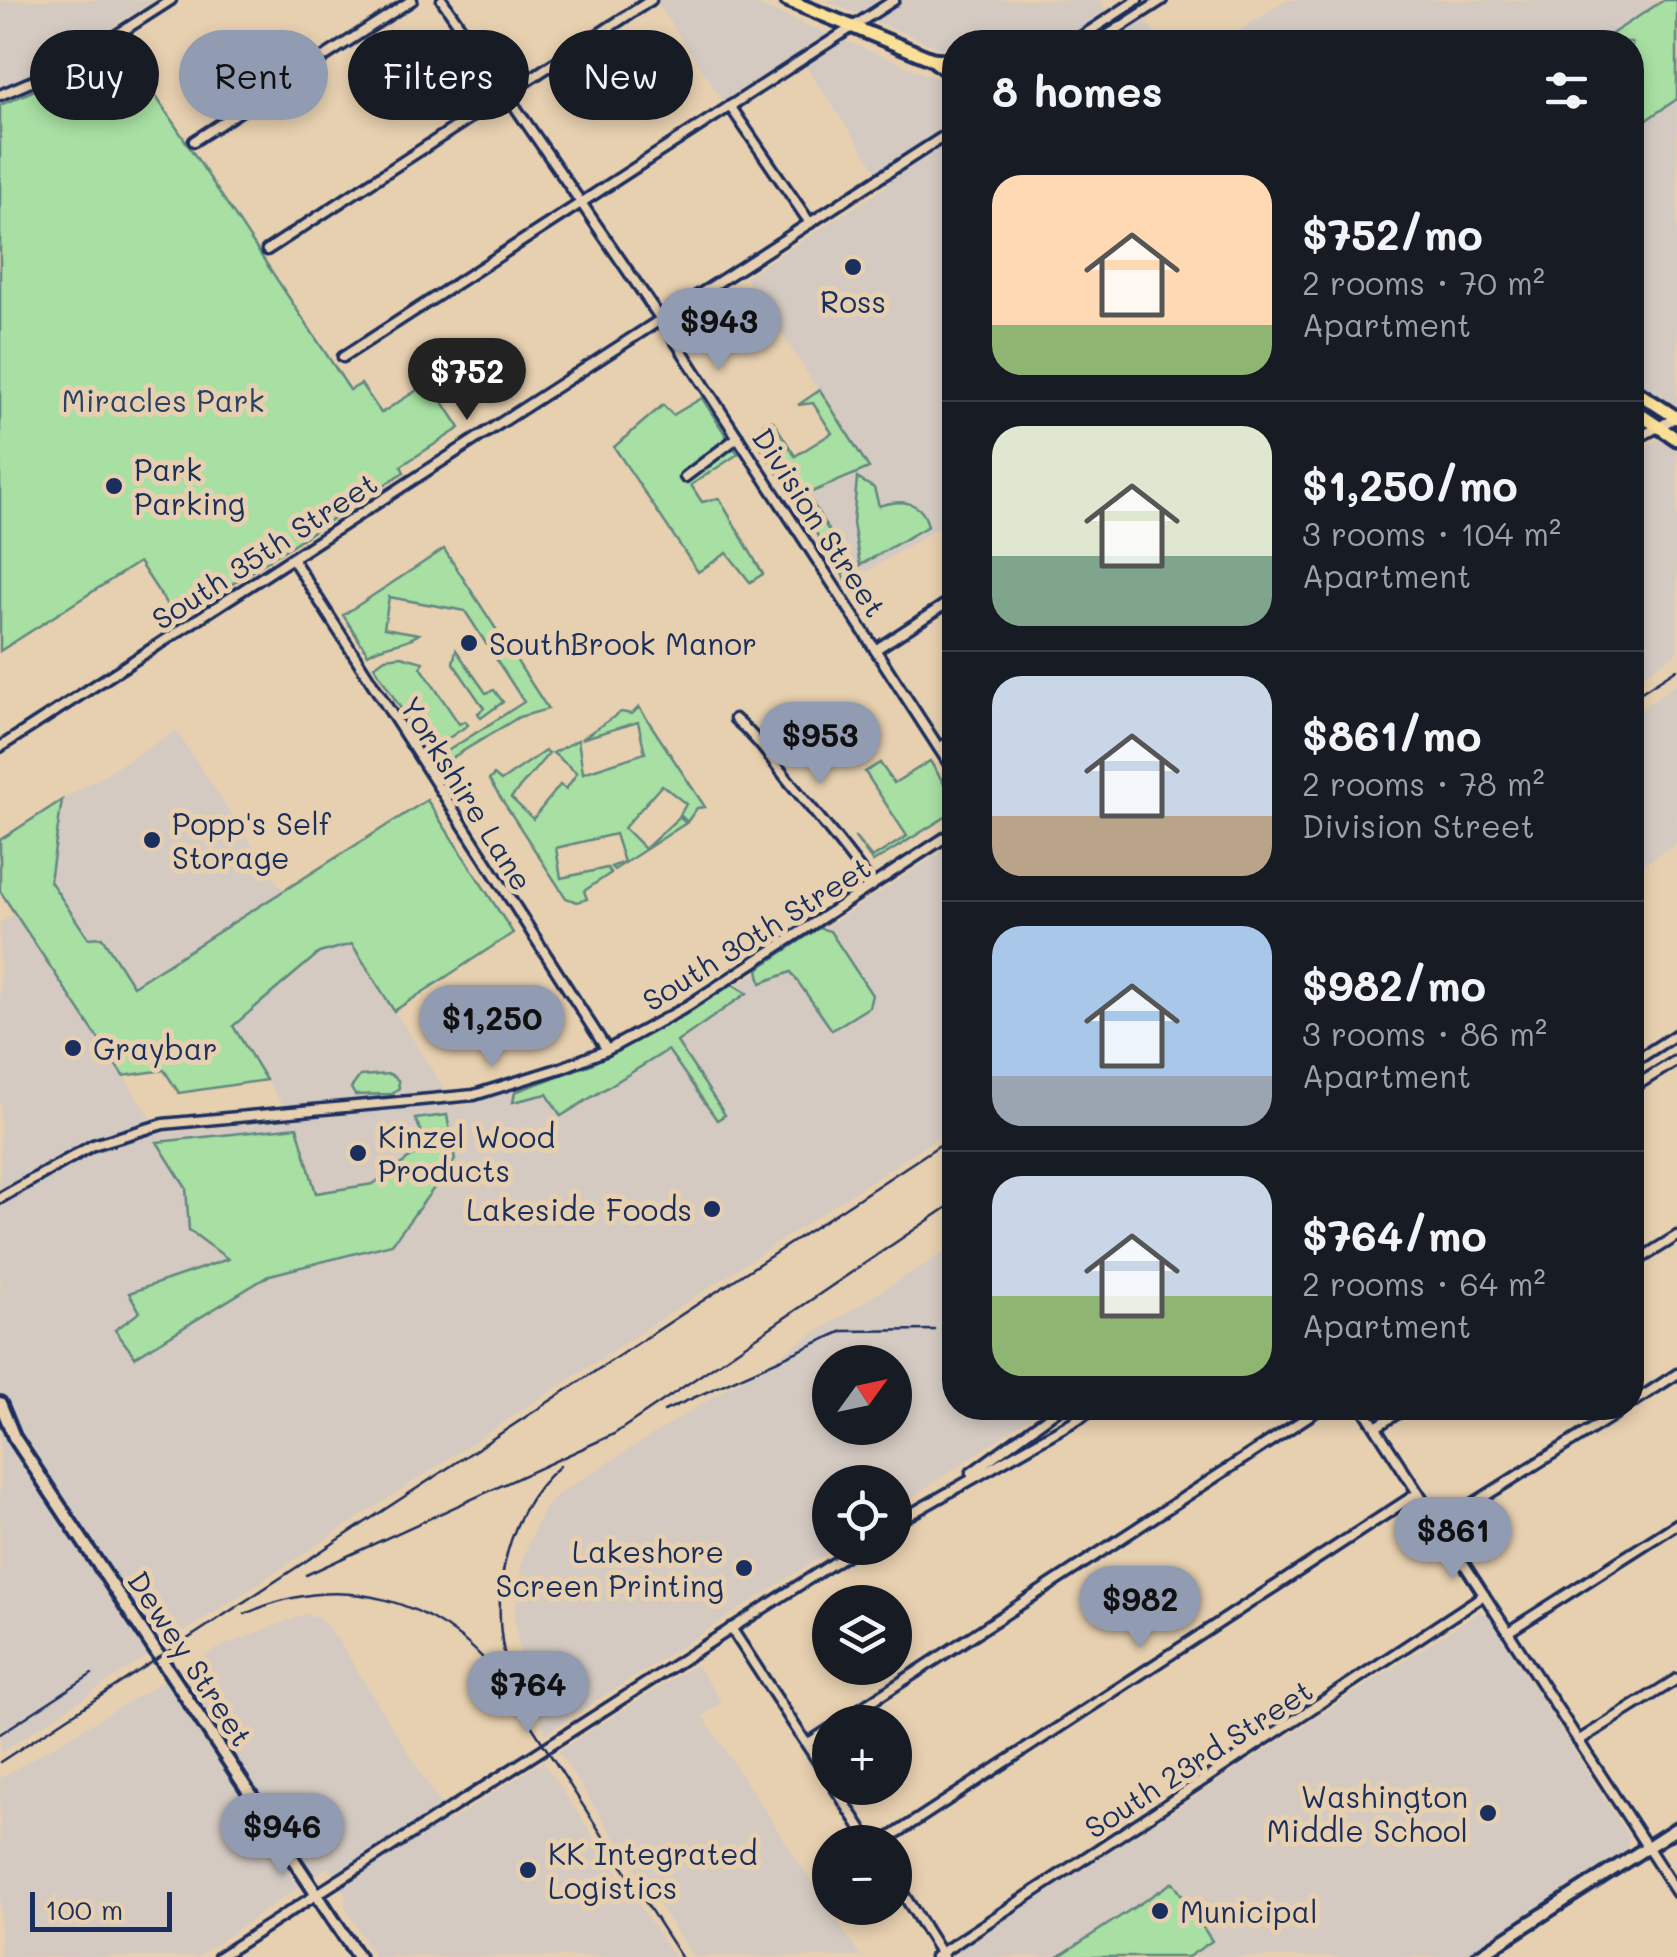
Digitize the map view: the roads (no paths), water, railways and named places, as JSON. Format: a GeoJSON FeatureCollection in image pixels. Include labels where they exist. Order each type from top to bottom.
{"type":"FeatureCollection","features":[{"type":"Feature","properties":{"kind":"main road"},"geometry":{"type":"LineString","coordinates":[[788,0],[932,59],[942,67]]}},
{"type":"Feature","properties":{"kind":"main road"},"geometry":{"type":"LineString","coordinates":[[932,59],[942,59]]}},
{"type":"Feature","properties":{"kind":"main road"},"geometry":{"type":"LineString","coordinates":[[1644,396],[1677,418]]}},
{"type":"Feature","properties":{"kind":"main road"},"geometry":{"type":"LineString","coordinates":[[1644,417],[1677,439]]}},
{"type":"Feature","properties":{"kind":"street"},"geometry":{"type":"LineString","coordinates":[[0,95],[68,66],[171,0]]}},
{"type":"Feature","properties":{"kind":"street"},"geometry":{"type":"LineString","coordinates":[[194,141],[412,0]]}},
{"type":"Feature","properties":{"kind":"street","name":"Division Street"},"geometry":{"type":"LineString","coordinates":[[442,0],[462,30]]}},
{"type":"Feature","properties":{"kind":"street"},"geometry":{"type":"LineString","coordinates":[[529,80],[651,0]]}},
{"type":"Feature","properties":{"kind":"street"},"geometry":{"type":"LineString","coordinates":[[343,357],[894,0]]}},
{"type":"Feature","properties":{"kind":"street"},"geometry":{"type":"LineString","coordinates":[[1091,30],[1137,0]]}},
{"type":"Feature","properties":{"kind":"street"},"geometry":{"type":"LineString","coordinates":[[1116,30],[1162,0]]}},
{"type":"Feature","properties":{"kind":"street"},"geometry":{"type":"LineString","coordinates":[[730,106],[810,223]]}},
{"type":"Feature","properties":{"kind":"street"},"geometry":{"type":"LineString","coordinates":[[267,250],[467,120]]}},
{"type":"Feature","properties":{"kind":"street","name":"Division Street"},"geometry":{"type":"LineString","coordinates":[[524,120],[662,320],[942,753]]}},
{"type":"Feature","properties":{"kind":"street","name":"South 35th Street"},"geometry":{"type":"LineString","coordinates":[[0,747],[942,137]]}},
{"type":"Feature","properties":{"kind":"street"},"geometry":{"type":"LineString","coordinates":[[1644,433],[1677,418]]}},
{"type":"Feature","properties":{"kind":"street"},"geometry":{"type":"LineString","coordinates":[[685,476],[738,437]]}},
{"type":"Feature","properties":{"kind":"street","name":"Yorkshire Lane"},"geometry":{"type":"LineString","coordinates":[[292,558],[606,1050]]}},
{"type":"Feature","properties":{"kind":"street"},"geometry":{"type":"LineString","coordinates":[[875,650],[942,606]]}},
{"type":"Feature","properties":{"kind":"street"},"geometry":{"type":"LineString","coordinates":[[734,719],[758,738],[792,786],[840,837],[872,886]]}},
{"type":"Feature","properties":{"kind":"street","name":"South 30th Street"},"geometry":{"type":"LineString","coordinates":[[0,1198],[50,1166],[145,1128],[207,1117],[474,1094],[606,1050],[680,1010],[942,840]]}},
{"type":"Feature","properties":{"kind":"street"},"geometry":{"type":"LineString","coordinates":[[1644,1055],[1677,1034]]}},
{"type":"Feature","properties":{"kind":"street"},"geometry":{"type":"LineString","coordinates":[[1644,1081],[1677,1060]]}},
{"type":"Feature","properties":{"kind":"street"},"geometry":{"type":"LineString","coordinates":[[1644,1257],[1677,1236]]}},
{"type":"Feature","properties":{"kind":"street"},"geometry":{"type":"LineString","coordinates":[[1644,1395],[1677,1374]]}},
{"type":"Feature","properties":{"kind":"street","name":"Dewey Street"},"geometry":{"type":"LineString","coordinates":[[0,1404],[14,1436],[358,1957]]}},
{"type":"Feature","properties":{"kind":"street"},"geometry":{"type":"LineString","coordinates":[[952,1488],[1044,1420]]}},
{"type":"Feature","properties":{"kind":"street"},"geometry":{"type":"LineString","coordinates":[[912,1513],[1074,1420]]}},
{"type":"Feature","properties":{"kind":"street"},"geometry":{"type":"LineString","coordinates":[[866,1705],[1304,1420]]}},
{"type":"Feature","properties":{"kind":"street"},"geometry":{"type":"LineString","coordinates":[[1372,1420],[1677,1894]]}},
{"type":"Feature","properties":{"kind":"street"},"geometry":{"type":"LineString","coordinates":[[1376,1427],[1387,1420]]}},
{"type":"Feature","properties":{"kind":"street"},"geometry":{"type":"LineString","coordinates":[[1438,1525],[1606,1420]]}},
{"type":"Feature","properties":{"kind":"street","name":"Dewey Street"},"geometry":{"type":"LineString","coordinates":[[0,1422],[14,1436]]}},
{"type":"Feature","properties":{"kind":"street"},"geometry":{"type":"LineString","coordinates":[[909,1825],[1418,1492]]}},
{"type":"Feature","properties":{"kind":"street"},"geometry":{"type":"LineString","coordinates":[[1508,1632],[1677,1524]]}},
{"type":"Feature","properties":{"kind":"street"},"geometry":{"type":"LineString","coordinates":[[219,1957],[830,1565]]}},
{"type":"Feature","properties":{"kind":"street","name":"South 23rd Street"},"geometry":{"type":"LineString","coordinates":[[940,1956],[1484,1595]]}},
{"type":"Feature","properties":{"kind":"street"},"geometry":{"type":"LineString","coordinates":[[731,1628],[812,1752]]}},
{"type":"Feature","properties":{"kind":"street"},"geometry":{"type":"LineString","coordinates":[[1578,1741],[1677,1679]]}},
{"type":"Feature","properties":{"kind":"street"},"geometry":{"type":"LineString","coordinates":[[807,1744],[812,1741]]}},
{"type":"Feature","properties":{"kind":"street"},"geometry":{"type":"LineString","coordinates":[[1477,1957],[1677,1828]]}},
{"type":"Feature","properties":{"kind":"street"},"geometry":{"type":"LineString","coordinates":[[912,1909],[940,1956]]}},
{"type":"Feature","properties":{"kind":"railway"},"geometry":{"type":"LineString","coordinates":[[1644,690],[1677,669]]}},
{"type":"Feature","properties":{"kind":"railway"},"geometry":{"type":"LineString","coordinates":[[0,1762],[942,1144]]}},
{"type":"Feature","properties":{"kind":"railway"},"geometry":{"type":"LineString","coordinates":[[306,1575],[614,1434],[942,1211]]}},
{"type":"Feature","properties":{"kind":"railway"},"geometry":{"type":"LineString","coordinates":[[664,1411],[843,1331],[935,1330]]}},
{"type":"Feature","properties":{"kind":"railway"},"geometry":{"type":"LineString","coordinates":[[514,1686],[501,1629],[504,1568],[523,1512],[560,1466]]}},
{"type":"Feature","properties":{"kind":"railway"},"geometry":{"type":"LineString","coordinates":[[245,1614],[316,1594],[350,1594],[384,1599],[446,1627],[500,1677],[681,1957]]}},
{"type":"Feature","properties":{"kind":"railway"},"geometry":{"type":"LineString","coordinates":[[0,1734],[92,1674]]}},
{"type":"Feature","properties":{"kind":"place","name":"Ross"},"geometry":{"type":"Point","coordinates":[853,267]}},
{"type":"Feature","properties":{"kind":"place","name":"Park Parking"},"geometry":{"type":"Point","coordinates":[114,486]}},
{"type":"Feature","properties":{"kind":"place","name":"SouthBrook Manor"},"geometry":{"type":"Point","coordinates":[469,643]}},
{"type":"Feature","properties":{"kind":"place","name":"Popp's Self Storage"},"geometry":{"type":"Point","coordinates":[152,840]}},
{"type":"Feature","properties":{"kind":"place","name":"Graybar"},"geometry":{"type":"Point","coordinates":[73,1048]}},
{"type":"Feature","properties":{"kind":"place","name":"Kinzel Wood Products"},"geometry":{"type":"Point","coordinates":[358,1153]}},
{"type":"Feature","properties":{"kind":"place","name":"Lakeside Foods"},"geometry":{"type":"Point","coordinates":[712,1209]}},
{"type":"Feature","properties":{"kind":"place","name":"Lakeshore Screen Printing"},"geometry":{"type":"Point","coordinates":[744,1568]}},
{"type":"Feature","properties":{"kind":"place","name":"Washington Middle School"},"geometry":{"type":"Point","coordinates":[1488,1813]}},
{"type":"Feature","properties":{"kind":"place","name":"KK Integrated Logistics"},"geometry":{"type":"Point","coordinates":[528,1870]}},
{"type":"Feature","properties":{"kind":"place","name":"Municipal"},"geometry":{"type":"Point","coordinates":[1160,1911]}},
{"type":"Feature","properties":{"kind":"park label","name":"Miracles Park"},"geometry":{"type":"Point","coordinates":[163,400]}}]}
